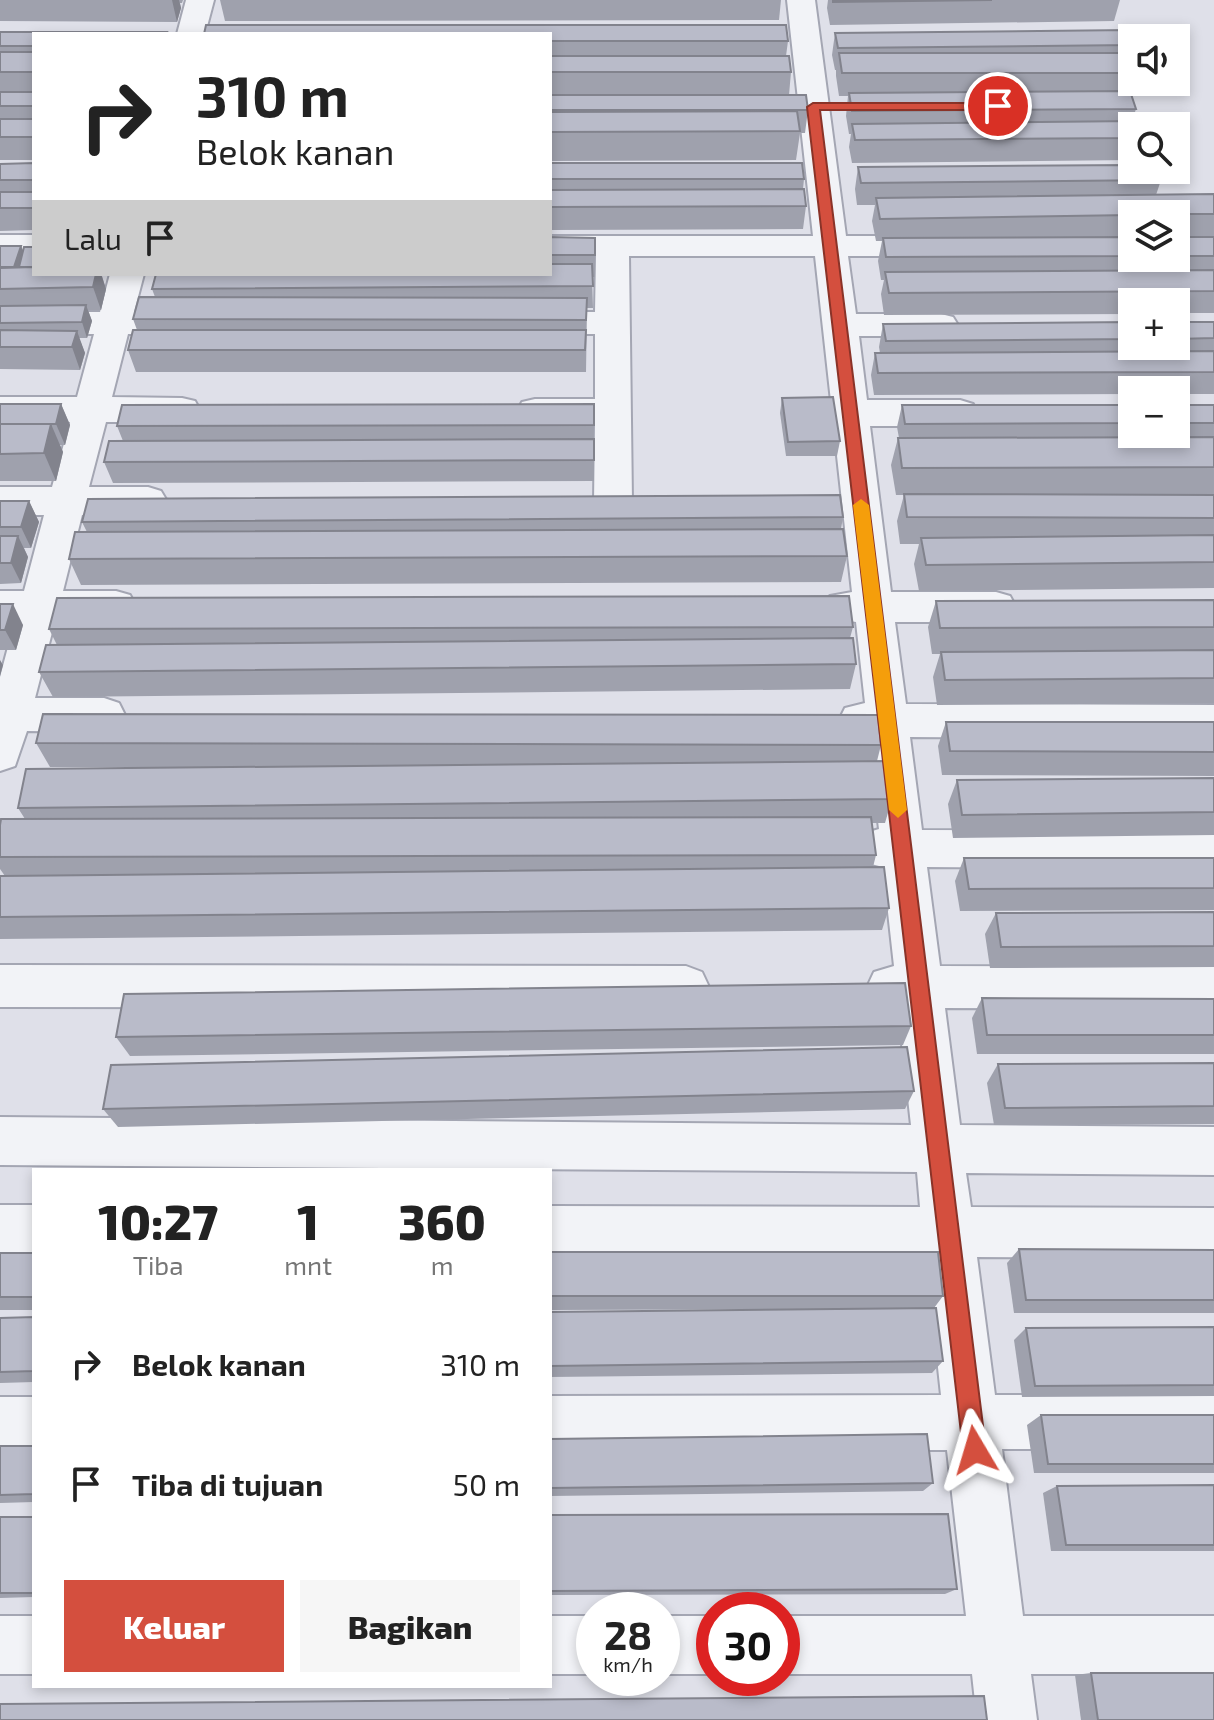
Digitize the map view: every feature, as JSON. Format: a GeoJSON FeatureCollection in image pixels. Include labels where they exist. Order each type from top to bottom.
{"type":"FeatureCollection","features":[{"type":"Feature","properties":{"kind":"street"},"geometry":{"type":"LineString","coordinates":[[192,32],[200,0]]}},
{"type":"Feature","properties":{"kind":"street"},"geometry":{"type":"LineString","coordinates":[[801,0],[1007,1720]]}},
{"type":"Feature","properties":{"kind":"street"},"geometry":{"type":"LineString","coordinates":[[0,245],[32,245]]}},
{"type":"Feature","properties":{"kind":"street"},"geometry":{"type":"LineString","coordinates":[[552,246],[974,246]]}},
{"type":"Feature","properties":{"kind":"street"},"geometry":{"type":"LineString","coordinates":[[612,246],[613,502]]}},
{"type":"Feature","properties":{"kind":"street"},"geometry":{"type":"LineString","coordinates":[[0,754],[5,714],[39,606],[127,276]]}},
{"type":"Feature","properties":{"kind":"street"},"geometry":{"type":"LineString","coordinates":[[0,323],[223,323]]}},
{"type":"Feature","properties":{"kind":"street"},"geometry":{"type":"LineString","coordinates":[[488,323],[612,323]]}},
{"type":"Feature","properties":{"kind":"street"},"geometry":{"type":"LineString","coordinates":[[839,325],[978,325]]}},
{"type":"Feature","properties":{"kind":"street"},"geometry":{"type":"LineString","coordinates":[[0,409],[218,410]]}},
{"type":"Feature","properties":{"kind":"street"},"geometry":{"type":"LineString","coordinates":[[502,411],[612,411]]}},
{"type":"Feature","properties":{"kind":"street"},"geometry":{"type":"LineString","coordinates":[[850,413],[991,412]]}},
{"type":"Feature","properties":{"kind":"street"},"geometry":{"type":"LineString","coordinates":[[0,501],[176,501]]}},
{"type":"Feature","properties":{"kind":"street"},"geometry":{"type":"LineString","coordinates":[[0,606],[149,606]]}},
{"type":"Feature","properties":{"kind":"street"},"geometry":{"type":"LineString","coordinates":[[811,607],[1028,607]]}},
{"type":"Feature","properties":{"kind":"street"},"geometry":{"type":"LineString","coordinates":[[5,714],[138,715]]}},
{"type":"Feature","properties":{"kind":"street"},"geometry":{"type":"LineString","coordinates":[[823,720],[1214,722]]}},
{"type":"Feature","properties":{"kind":"street"},"geometry":{"type":"LineString","coordinates":[[839,848],[1214,850]]}},
{"type":"Feature","properties":{"kind":"street"},"geometry":{"type":"LineString","coordinates":[[0,986],[729,987]]}},
{"type":"Feature","properties":{"kind":"street"},"geometry":{"type":"LineString","coordinates":[[856,987],[1214,988]]}},
{"type":"Feature","properties":{"kind":"street"},"geometry":{"type":"LineString","coordinates":[[0,1141],[1214,1151]]}},
{"type":"Feature","properties":{"kind":"street"},"geometry":{"type":"LineString","coordinates":[[0,1230],[32,1230]]}},
{"type":"Feature","properties":{"kind":"street"},"geometry":{"type":"LineString","coordinates":[[552,1231],[1214,1233]]}},
{"type":"Feature","properties":{"kind":"street"},"geometry":{"type":"LineString","coordinates":[[552,1423],[1214,1422]]}},
{"type":"Feature","properties":{"kind":"street"},"geometry":{"type":"LineString","coordinates":[[0,1424],[32,1424]]}},
{"type":"Feature","properties":{"kind":"street"},"geometry":{"type":"LineString","coordinates":[[0,1645],[32,1645]]}},
{"type":"Feature","properties":{"kind":"street"},"geometry":{"type":"LineString","coordinates":[[552,1645],[576,1645]]}},
{"type":"Feature","properties":{"kind":"street"},"geometry":{"type":"LineString","coordinates":[[800,1645],[1214,1645]]}},
{"type":"Feature","properties":{"kind":"building"},"geometry":{"type":"Polygon","coordinates":[[[833,0],[992,0],[833,2],[833,0]]]}},
{"type":"Feature","properties":{"kind":"building"},"geometry":{"type":"Polygon","coordinates":[[[206,25],[786,25],[788,41],[552,41],[552,32],[204,32],[206,25]]]}},
{"type":"Feature","properties":{"kind":"building"},"geometry":{"type":"Polygon","coordinates":[[[1118,30],[1118,45],[838,48],[835,33],[1118,30]]]}},
{"type":"Feature","properties":{"kind":"building"},"geometry":{"type":"Polygon","coordinates":[[[0,32],[32,32],[32,46],[0,46],[0,32]]]}},
{"type":"Feature","properties":{"kind":"building"},"geometry":{"type":"Polygon","coordinates":[[[0,52],[32,52],[32,72],[0,72],[0,52]]]}},
{"type":"Feature","properties":{"kind":"building"},"geometry":{"type":"Polygon","coordinates":[[[839,53],[1118,53],[1118,73],[842,73],[839,53]]]}},
{"type":"Feature","properties":{"kind":"building"},"geometry":{"type":"Polygon","coordinates":[[[552,56],[789,56],[791,72],[552,72],[552,56]]]}},
{"type":"Feature","properties":{"kind":"building"},"geometry":{"type":"Polygon","coordinates":[[[1118,91],[1118,96],[1132,96],[1136,109],[852,111],[849,93],[1118,91]]]}},
{"type":"Feature","properties":{"kind":"building"},"geometry":{"type":"Polygon","coordinates":[[[0,92],[32,92],[32,106],[0,106],[0,92]]]}},
{"type":"Feature","properties":{"kind":"building"},"geometry":{"type":"Polygon","coordinates":[[[552,95],[806,95],[808,110],[552,110],[552,95]]]}},
{"type":"Feature","properties":{"kind":"building"},"geometry":{"type":"Polygon","coordinates":[[[797,111],[800,131],[552,132],[552,112],[797,111]]]}},
{"type":"Feature","properties":{"kind":"building"},"geometry":{"type":"Polygon","coordinates":[[[0,119],[32,119],[32,137],[0,137],[0,119]]]}},
{"type":"Feature","properties":{"kind":"building"},"geometry":{"type":"Polygon","coordinates":[[[1118,121],[1118,138],[855,140],[852,124],[1118,121]]]}},
{"type":"Feature","properties":{"kind":"building"},"geometry":{"type":"Polygon","coordinates":[[[32,163],[32,180],[0,180],[0,164],[32,163]]]}},
{"type":"Feature","properties":{"kind":"building"},"geometry":{"type":"Polygon","coordinates":[[[552,163],[802,163],[804,179],[552,179],[552,163]]]}},
{"type":"Feature","properties":{"kind":"building"},"geometry":{"type":"Polygon","coordinates":[[[1118,165],[1118,180],[861,183],[858,167],[1118,165]]]}},
{"type":"Feature","properties":{"kind":"building"},"geometry":{"type":"Polygon","coordinates":[[[804,189],[806,206],[552,207],[552,190],[804,189]]]}},
{"type":"Feature","properties":{"kind":"building"},"geometry":{"type":"Polygon","coordinates":[[[0,192],[32,192],[32,208],[0,208],[0,192]]]}},
{"type":"Feature","properties":{"kind":"building"},"geometry":{"type":"Polygon","coordinates":[[[1214,194],[1214,214],[1190,214],[1190,200],[1118,200],[1118,215],[880,219],[876,198],[1214,194]]]}},
{"type":"Feature","properties":{"kind":"building"},"geometry":{"type":"Polygon","coordinates":[[[552,237],[595,238],[595,255],[552,255],[552,237]]]}},
{"type":"Feature","properties":{"kind":"building"},"geometry":{"type":"Polygon","coordinates":[[[1118,237],[1118,256],[886,257],[883,238],[1118,237]]]}},
{"type":"Feature","properties":{"kind":"building"},"geometry":{"type":"Polygon","coordinates":[[[1190,237],[1214,237],[1214,256],[1190,256],[1190,237]]]}},
{"type":"Feature","properties":{"kind":"building"},"geometry":{"type":"Polygon","coordinates":[[[0,246],[21,246],[14,267],[0,267],[0,246]]]}},
{"type":"Feature","properties":{"kind":"building"},"geometry":{"type":"Polygon","coordinates":[[[24,247],[32,247],[32,267],[19,267],[24,247]]]}},
{"type":"Feature","properties":{"kind":"building"},"geometry":{"type":"Polygon","coordinates":[[[552,264],[592,264],[593,286],[152,289],[155,276],[552,276],[552,264]]]}},
{"type":"Feature","properties":{"kind":"building"},"geometry":{"type":"Polygon","coordinates":[[[32,267],[32,276],[96,276],[93,287],[0,289],[0,268],[32,267]]]}},
{"type":"Feature","properties":{"kind":"building"},"geometry":{"type":"Polygon","coordinates":[[[1214,270],[1214,291],[1118,288],[1118,292],[889,293],[885,272],[1190,272],[1214,270]]]}},
{"type":"Feature","properties":{"kind":"building"},"geometry":{"type":"Polygon","coordinates":[[[139,297],[587,298],[586,320],[133,319],[139,297]]]}},
{"type":"Feature","properties":{"kind":"building"},"geometry":{"type":"Polygon","coordinates":[[[86,305],[82,322],[0,323],[0,306],[86,305]]]}},
{"type":"Feature","properties":{"kind":"building"},"geometry":{"type":"Polygon","coordinates":[[[1118,322],[1118,339],[886,341],[883,324],[1118,322]]]}},
{"type":"Feature","properties":{"kind":"building"},"geometry":{"type":"Polygon","coordinates":[[[1190,322],[1214,322],[1214,338],[1190,339],[1190,322]]]}},
{"type":"Feature","properties":{"kind":"building"},"geometry":{"type":"Polygon","coordinates":[[[0,330],[77,331],[72,347],[0,347],[0,330]]]}},
{"type":"Feature","properties":{"kind":"building"},"geometry":{"type":"Polygon","coordinates":[[[133,330],[586,330],[585,350],[128,350],[133,330]]]}},
{"type":"Feature","properties":{"kind":"building"},"geometry":{"type":"Polygon","coordinates":[[[1190,351],[1214,351],[1214,372],[878,373],[875,353],[1118,352],[1118,360],[1190,360],[1190,351]]]}},
{"type":"Feature","properties":{"kind":"building"},"geometry":{"type":"Polygon","coordinates":[[[833,397],[840,441],[788,442],[782,398],[833,397]]]}},
{"type":"Feature","properties":{"kind":"building"},"geometry":{"type":"Polygon","coordinates":[[[0,404],[61,404],[56,424],[0,424],[0,404]]]}},
{"type":"Feature","properties":{"kind":"building"},"geometry":{"type":"Polygon","coordinates":[[[594,404],[594,425],[117,426],[122,405],[594,404]]]}},
{"type":"Feature","properties":{"kind":"building"},"geometry":{"type":"Polygon","coordinates":[[[902,405],[1118,405],[1118,423],[905,424],[902,405]]]}},
{"type":"Feature","properties":{"kind":"building"},"geometry":{"type":"Polygon","coordinates":[[[1190,405],[1214,405],[1214,423],[1190,423],[1190,405]]]}},
{"type":"Feature","properties":{"kind":"building"},"geometry":{"type":"Polygon","coordinates":[[[0,424],[51,424],[44,453],[0,454],[0,424]]]}},
{"type":"Feature","properties":{"kind":"building"},"geometry":{"type":"Polygon","coordinates":[[[1118,437],[1118,448],[1190,448],[1190,437],[1214,437],[1214,467],[902,468],[898,438],[1118,437]]]}},
{"type":"Feature","properties":{"kind":"building"},"geometry":{"type":"Polygon","coordinates":[[[594,439],[594,460],[104,462],[109,441],[594,439]]]}},
{"type":"Feature","properties":{"kind":"building"},"geometry":{"type":"Polygon","coordinates":[[[904,494],[1214,495],[1214,518],[907,517],[904,494]]]}},
{"type":"Feature","properties":{"kind":"building"},"geometry":{"type":"Polygon","coordinates":[[[840,495],[843,517],[82,522],[88,499],[840,495]]]}},
{"type":"Feature","properties":{"kind":"building"},"geometry":{"type":"Polygon","coordinates":[[[0,501],[29,501],[21,527],[0,527],[0,501]]]}},
{"type":"Feature","properties":{"kind":"building"},"geometry":{"type":"Polygon","coordinates":[[[843,529],[847,556],[69,559],[75,532],[843,529]]]}},
{"type":"Feature","properties":{"kind":"building"},"geometry":{"type":"Polygon","coordinates":[[[1214,535],[1214,562],[926,565],[921,538],[1214,535]]]}},
{"type":"Feature","properties":{"kind":"building"},"geometry":{"type":"Polygon","coordinates":[[[0,536],[18,536],[11,563],[0,563],[0,536]]]}},
{"type":"Feature","properties":{"kind":"building"},"geometry":{"type":"Polygon","coordinates":[[[849,596],[853,627],[49,629],[57,598],[849,596]]]}},
{"type":"Feature","properties":{"kind":"building"},"geometry":{"type":"Polygon","coordinates":[[[1214,600],[1214,627],[940,628],[936,601],[1214,600]]]}},
{"type":"Feature","properties":{"kind":"building"},"geometry":{"type":"Polygon","coordinates":[[[0,604],[13,604],[5,630],[0,630],[0,604]]]}},
{"type":"Feature","properties":{"kind":"building"},"geometry":{"type":"Polygon","coordinates":[[[853,638],[856,664],[39,672],[46,645],[853,638]]]}},
{"type":"Feature","properties":{"kind":"building"},"geometry":{"type":"Polygon","coordinates":[[[1214,650],[1214,678],[945,680],[941,652],[1214,650]]]}},
{"type":"Feature","properties":{"kind":"building"},"geometry":{"type":"Polygon","coordinates":[[[43,714],[878,715],[881,745],[36,743],[43,714]]]}},
{"type":"Feature","properties":{"kind":"building"},"geometry":{"type":"Polygon","coordinates":[[[946,722],[1214,722],[1214,752],[950,751],[946,722]]]}},
{"type":"Feature","properties":{"kind":"building"},"geometry":{"type":"Polygon","coordinates":[[[888,761],[892,799],[18,808],[26,769],[888,761]]]}},
{"type":"Feature","properties":{"kind":"building"},"geometry":{"type":"Polygon","coordinates":[[[1214,778],[1214,812],[962,815],[957,780],[1214,778]]]}},
{"type":"Feature","properties":{"kind":"building"},"geometry":{"type":"Polygon","coordinates":[[[871,817],[876,855],[0,857],[1,819],[871,817]]]}},
{"type":"Feature","properties":{"kind":"building"},"geometry":{"type":"Polygon","coordinates":[[[964,858],[1214,858],[1214,888],[969,889],[964,858]]]}},
{"type":"Feature","properties":{"kind":"building"},"geometry":{"type":"Polygon","coordinates":[[[884,867],[889,908],[0,917],[0,876],[884,867]]]}},
{"type":"Feature","properties":{"kind":"building"},"geometry":{"type":"Polygon","coordinates":[[[1214,912],[1214,946],[1001,947],[996,913],[1214,912]]]}},
{"type":"Feature","properties":{"kind":"building"},"geometry":{"type":"Polygon","coordinates":[[[905,983],[911,1026],[116,1037],[124,994],[905,983]]]}},
{"type":"Feature","properties":{"kind":"building"},"geometry":{"type":"Polygon","coordinates":[[[982,998],[1214,999],[1214,1035],[987,1035],[982,998]]]}},
{"type":"Feature","properties":{"kind":"building"},"geometry":{"type":"Polygon","coordinates":[[[907,1047],[914,1091],[103,1109],[111,1065],[907,1047]]]}},
{"type":"Feature","properties":{"kind":"building"},"geometry":{"type":"Polygon","coordinates":[[[1214,1063],[1214,1106],[1005,1108],[998,1064],[1214,1063]]]}},
{"type":"Feature","properties":{"kind":"building"},"geometry":{"type":"Polygon","coordinates":[[[1019,1249],[1214,1250],[1214,1300],[1026,1300],[1019,1249]]]}},
{"type":"Feature","properties":{"kind":"building"},"geometry":{"type":"Polygon","coordinates":[[[552,1252],[938,1252],[943,1296],[552,1296],[552,1252]]]}},
{"type":"Feature","properties":{"kind":"building"},"geometry":{"type":"Polygon","coordinates":[[[0,1253],[32,1253],[32,1297],[0,1297],[0,1253]]]}},
{"type":"Feature","properties":{"kind":"building"},"geometry":{"type":"Polygon","coordinates":[[[936,1308],[943,1361],[552,1366],[552,1312],[936,1308]]]}},
{"type":"Feature","properties":{"kind":"building"},"geometry":{"type":"Polygon","coordinates":[[[32,1317],[32,1371],[0,1372],[0,1318],[32,1317]]]}},
{"type":"Feature","properties":{"kind":"building"},"geometry":{"type":"Polygon","coordinates":[[[1214,1327],[1214,1385],[1035,1386],[1026,1328],[1214,1327]]]}},
{"type":"Feature","properties":{"kind":"building"},"geometry":{"type":"Polygon","coordinates":[[[1041,1415],[1214,1415],[1214,1464],[1048,1464],[1041,1415]]]}},
{"type":"Feature","properties":{"kind":"building"},"geometry":{"type":"Polygon","coordinates":[[[927,1434],[933,1483],[552,1488],[552,1439],[927,1434]]]}},
{"type":"Feature","properties":{"kind":"building"},"geometry":{"type":"Polygon","coordinates":[[[0,1446],[32,1446],[32,1494],[0,1495],[0,1446]]]}},
{"type":"Feature","properties":{"kind":"building"},"geometry":{"type":"Polygon","coordinates":[[[1214,1485],[1214,1545],[1066,1545],[1057,1486],[1214,1485]]]}},
{"type":"Feature","properties":{"kind":"building"},"geometry":{"type":"Polygon","coordinates":[[[948,1514],[957,1589],[552,1591],[552,1515],[948,1514]]]}},
{"type":"Feature","properties":{"kind":"building"},"geometry":{"type":"Polygon","coordinates":[[[0,1517],[32,1517],[32,1593],[0,1593],[0,1517]]]}},
{"type":"Feature","properties":{"kind":"building"},"geometry":{"type":"Polygon","coordinates":[[[1091,1673],[1214,1673],[1214,1720],[1098,1720],[1091,1673]]]}},
{"type":"Feature","properties":{"kind":"building"},"geometry":{"type":"Polygon","coordinates":[[[984,1696],[987,1720],[0,1720],[0,1704],[984,1696]]]}},
{"type":"Feature","properties":{"kind":"slow traffic"},"geometry":{"type":"LineString","coordinates":[[861,505],[898,810]]}},
{"type":"Feature","properties":{"kind":"route"},"geometry":{"type":"LineString","coordinates":[[975,1450],[813,107],[998,106]]}}]}
